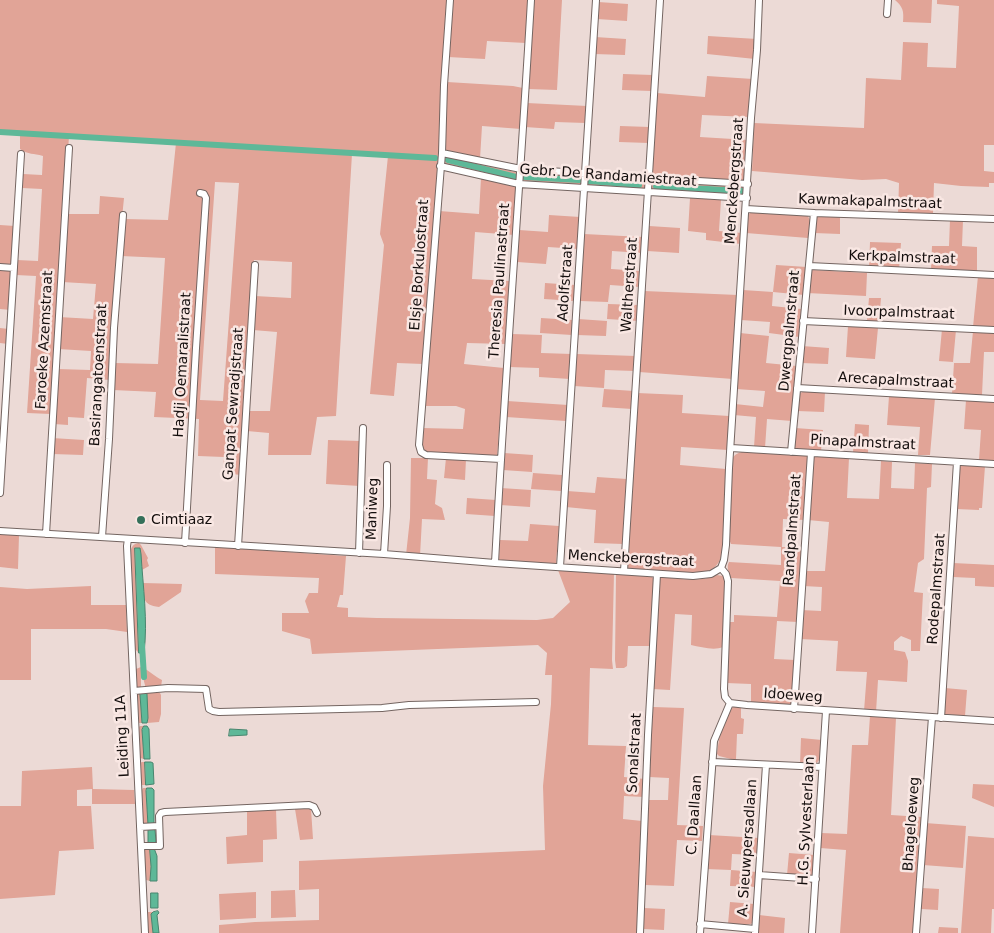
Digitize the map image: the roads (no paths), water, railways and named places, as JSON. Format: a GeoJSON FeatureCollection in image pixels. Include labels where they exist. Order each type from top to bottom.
{"type":"FeatureCollection","features":[{"type":"Feature","properties":{"kind":"street","name":"Elsje Borkulostraat"},"geometry":{"type":"LineString","coordinates":[[450,0],[444,84],[442,153],[420,445],[421,452],[426,455],[501,459]]}},
{"type":"Feature","properties":{"kind":"street","name":"Theresia Paulinastraat"},"geometry":{"type":"LineString","coordinates":[[495,563],[531,0]]}},
{"type":"Feature","properties":{"kind":"street","name":"Adolfstraat"},"geometry":{"type":"LineString","coordinates":[[560,567],[596,0]]}},
{"type":"Feature","properties":{"kind":"street","name":"Waltherstraat"},"geometry":{"type":"LineString","coordinates":[[624,571],[660,0]]}},
{"type":"Feature","properties":{"kind":"street","name":"Menckebergstraat"},"geometry":{"type":"LineString","coordinates":[[0,531],[384,554],[693,576],[711,574],[721,568],[726,545],[751,118],[760,0]]}},
{"type":"Feature","properties":{"kind":"street"},"geometry":{"type":"LineString","coordinates":[[887,14],[888,0]]}},
{"type":"Feature","properties":{"kind":"street","name":"Faroeke Azemstraat"},"geometry":{"type":"LineString","coordinates":[[46,534],[69,148]]}},
{"type":"Feature","properties":{"kind":"street","name":"Gebr. De Randamiestraat"},"geometry":{"type":"LineString","coordinates":[[442,153],[521,169],[748,184]]}},
{"type":"Feature","properties":{"kind":"street"},"geometry":{"type":"LineString","coordinates":[[0,493],[21,154]]}},
{"type":"Feature","properties":{"kind":"street","name":"Gebr. De Randamiestraat"},"geometry":{"type":"LineString","coordinates":[[440,166],[519,184],[747,198]]}},
{"type":"Feature","properties":{"kind":"street","name":"Hadji Oemaralistraat"},"geometry":{"type":"LineString","coordinates":[[185,543],[206,198],[200,192]]}},
{"type":"Feature","properties":{"kind":"street","name":"Kawmakapalmstraat"},"geometry":{"type":"LineString","coordinates":[[746,209],[994,219]]}},
{"type":"Feature","properties":{"kind":"street","name":"Dwergpalmstraat"},"geometry":{"type":"LineString","coordinates":[[792,452],[814,213]]}},
{"type":"Feature","properties":{"kind":"street","name":"Basirangatoenstraat"},"geometry":{"type":"LineString","coordinates":[[102,537],[114,328],[123,215]]}},
{"type":"Feature","properties":{"kind":"street","name":"Ganpat Sewradjstraat"},"geometry":{"type":"LineString","coordinates":[[238,546],[255,264]]}},
{"type":"Feature","properties":{"kind":"street","name":"Kerkpalmstraat"},"geometry":{"type":"LineString","coordinates":[[809,266],[994,275]]}},
{"type":"Feature","properties":{"kind":"street"},"geometry":{"type":"LineString","coordinates":[[0,267],[14,268]]}},
{"type":"Feature","properties":{"kind":"street","name":"Ivoorpalmstraat"},"geometry":{"type":"LineString","coordinates":[[803,321],[994,330]]}},
{"type":"Feature","properties":{"kind":"street","name":"Arecapalmstraat"},"geometry":{"type":"LineString","coordinates":[[797,388],[994,399]]}},
{"type":"Feature","properties":{"kind":"street"},"geometry":{"type":"LineString","coordinates":[[359,554],[363,428]]}},
{"type":"Feature","properties":{"kind":"street","name":"Pinapalmstraat"},"geometry":{"type":"LineString","coordinates":[[731,448],[994,464]]}},
{"type":"Feature","properties":{"kind":"street","name":"Randpalmstraat"},"geometry":{"type":"LineString","coordinates":[[794,708],[811,453]]}},
{"type":"Feature","properties":{"kind":"street","name":"Rodepalmstraat"},"geometry":{"type":"LineString","coordinates":[[941,718],[957,462]]}},
{"type":"Feature","properties":{"kind":"street","name":"Maniweg"},"geometry":{"type":"LineString","coordinates":[[384,554],[387,465]]}},
{"type":"Feature","properties":{"kind":"street","name":"Leiding 11A"},"geometry":{"type":"LineString","coordinates":[[128,539],[143,846],[145,933]]}},
{"type":"Feature","properties":{"kind":"street"},"geometry":{"type":"LineString","coordinates":[[721,568],[726,574],[728,581],[724,689],[726,697],[730,702]]}},
{"type":"Feature","properties":{"kind":"street","name":"Sonalstraat"},"geometry":{"type":"LineString","coordinates":[[640,933],[657,574]]}},
{"type":"Feature","properties":{"kind":"street"},"geometry":{"type":"LineString","coordinates":[[135,691],[168,688],[206,689],[210,709],[219,712],[536,702]]}},
{"type":"Feature","properties":{"kind":"street","name":"Idoeweg"},"geometry":{"type":"LineString","coordinates":[[730,702],[746,706],[994,721]]}},
{"type":"Feature","properties":{"kind":"street","name":"C. Daallaan"},"geometry":{"type":"LineString","coordinates":[[700,933],[714,741],[730,702]]}},
{"type":"Feature","properties":{"kind":"street","name":"H.G. Sylvesterlaan"},"geometry":{"type":"LineString","coordinates":[[812,933],[826,711]]}},
{"type":"Feature","properties":{"kind":"street","name":"Bhageloeweg"},"geometry":{"type":"LineString","coordinates":[[916,933],[932,717]]}},
{"type":"Feature","properties":{"kind":"street"},"geometry":{"type":"LineString","coordinates":[[712,762],[822,767]]}},
{"type":"Feature","properties":{"kind":"street","name":"A. Sieuwpersadlaan"},"geometry":{"type":"LineString","coordinates":[[755,931],[766,765]]}},
{"type":"Feature","properties":{"kind":"street"},"geometry":{"type":"LineString","coordinates":[[143,846],[160,846],[156,826],[158,816],[165,812],[309,806],[314,807],[317,813]]}},
{"type":"Feature","properties":{"kind":"street"},"geometry":{"type":"LineString","coordinates":[[142,827],[156,826]]}},
{"type":"Feature","properties":{"kind":"street"},"geometry":{"type":"LineString","coordinates":[[759,875],[816,879]]}},
{"type":"Feature","properties":{"kind":"street"},"geometry":{"type":"LineString","coordinates":[[700,924],[755,931]]}},
{"type":"Feature","properties":{"kind":"waterway"},"geometry":{"type":"LineString","coordinates":[[0,132],[435,158]]}},
{"type":"Feature","properties":{"kind":"waterway"},"geometry":{"type":"LineString","coordinates":[[448,160],[516,177]]}},
{"type":"Feature","properties":{"kind":"waterway"},"geometry":{"type":"LineString","coordinates":[[525,177],[579,180]]}},
{"type":"Feature","properties":{"kind":"waterway"},"geometry":{"type":"LineString","coordinates":[[589,181],[639,185]]}},
{"type":"Feature","properties":{"kind":"waterway"},"geometry":{"type":"LineString","coordinates":[[656,186],[741,191]]}},
{"type":"Feature","properties":{"kind":"waterway"},"geometry":{"type":"LineString","coordinates":[[142,645],[144,677]]}},
{"type":"Feature","properties":{"kind":"place","name":"Cimtiaaz"},"geometry":{"type":"Point","coordinates":[141,520]}}]}
